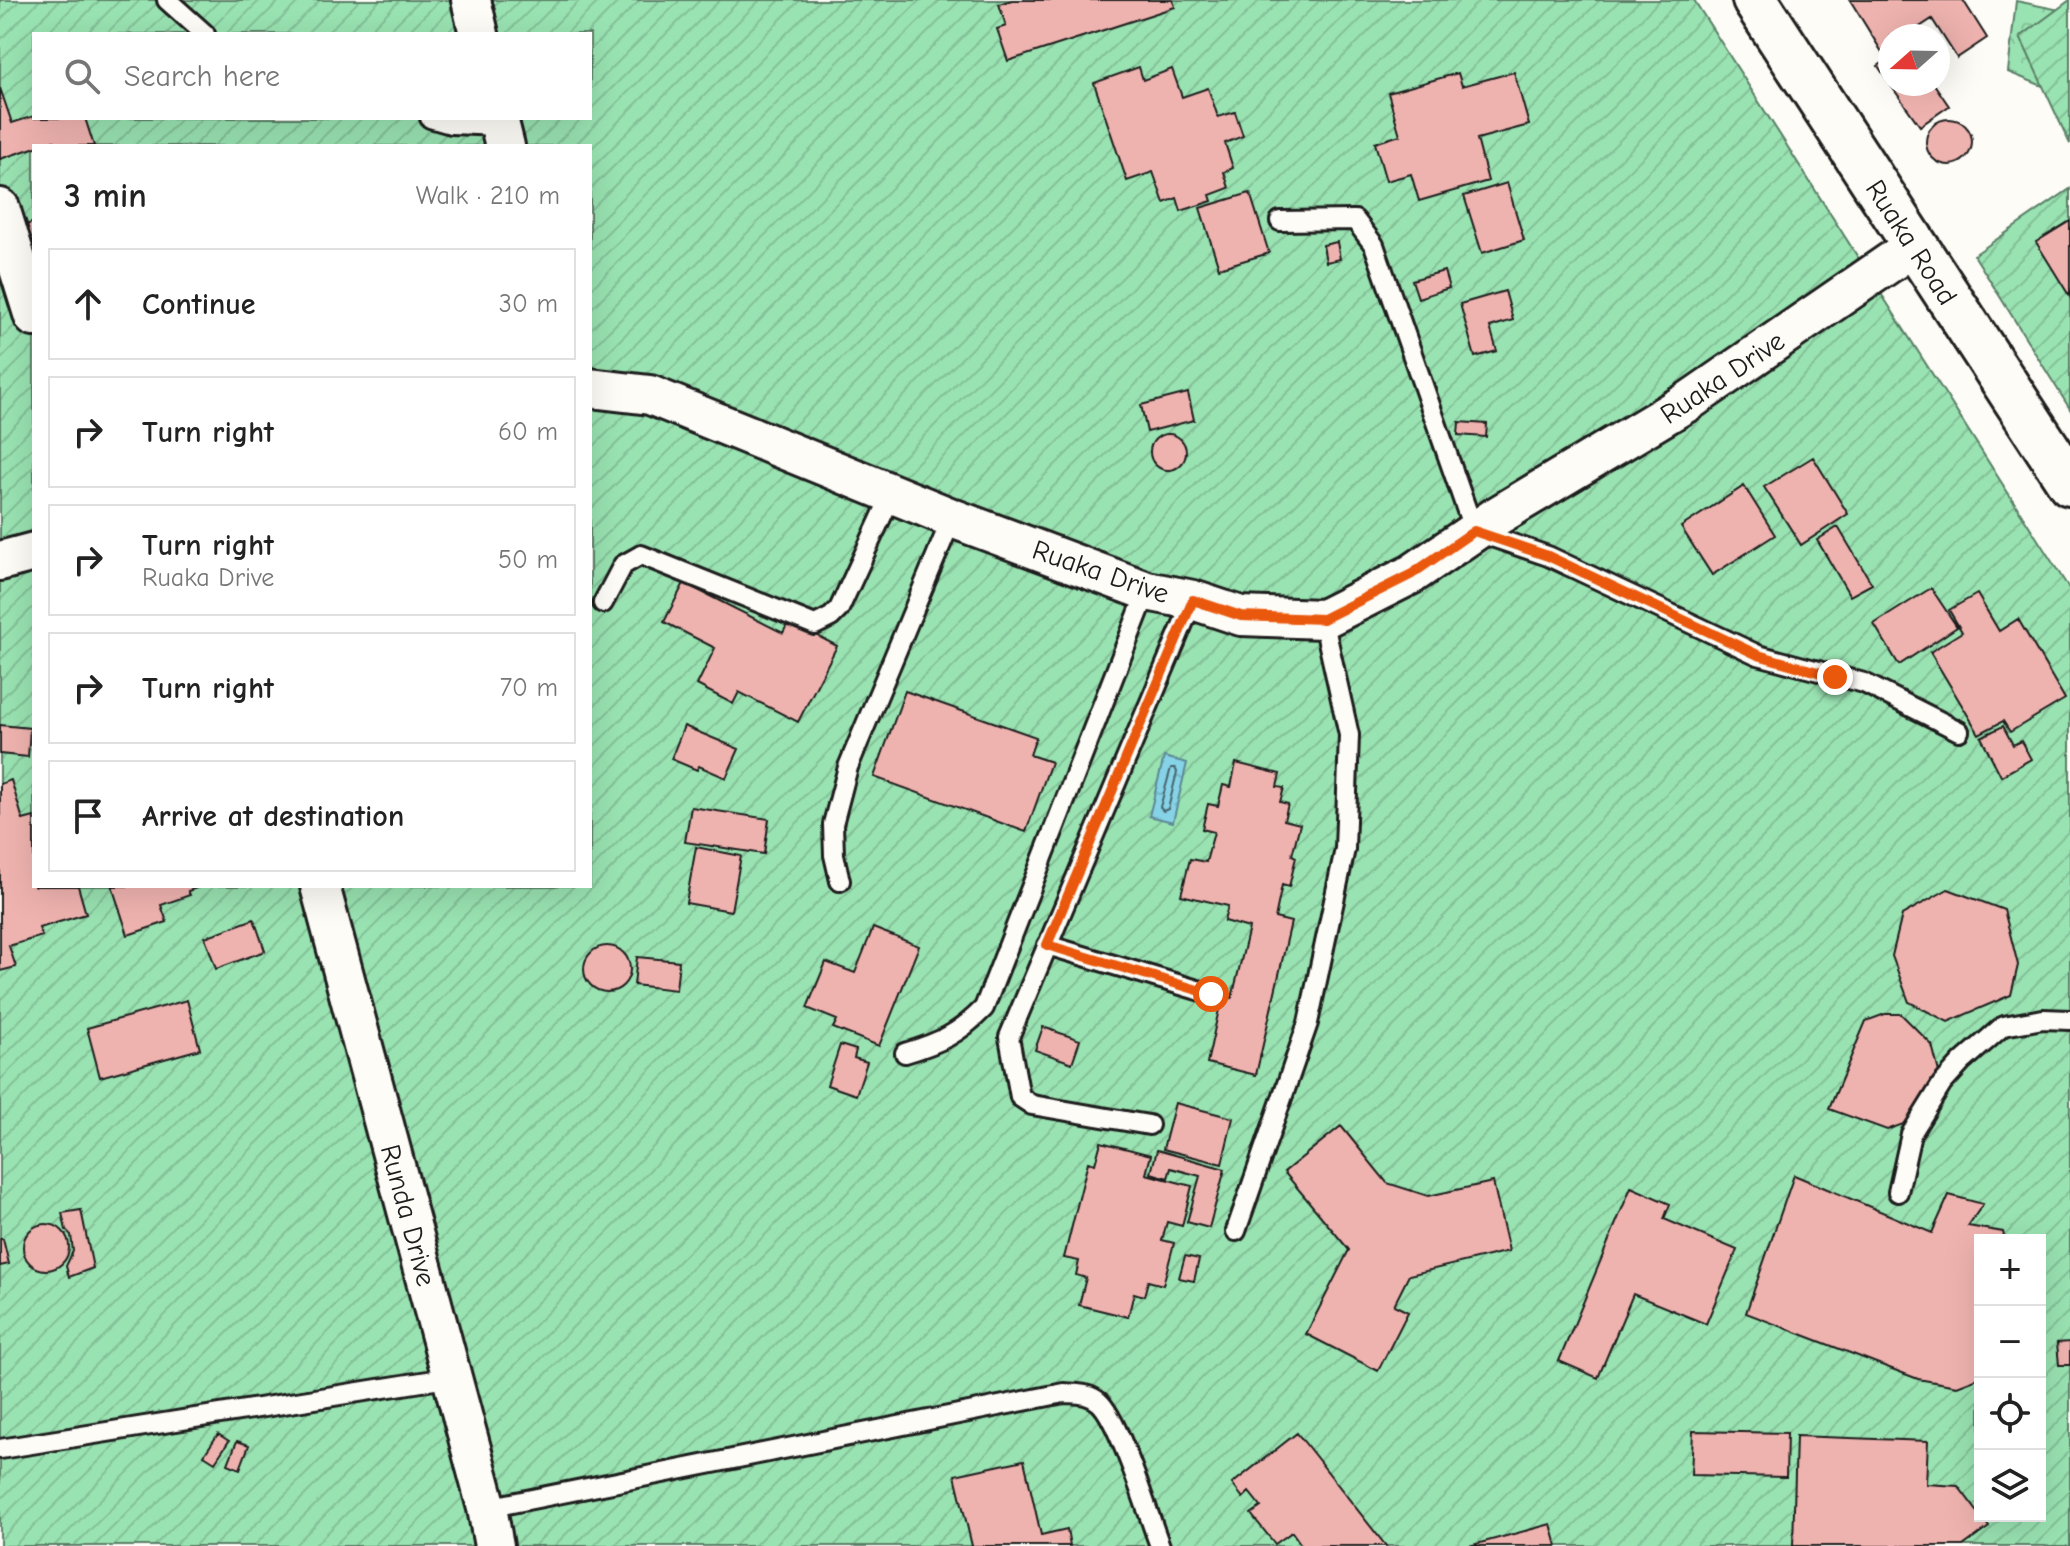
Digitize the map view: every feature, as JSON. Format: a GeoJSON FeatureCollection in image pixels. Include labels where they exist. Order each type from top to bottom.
{"type":"FeatureCollection","features":[{"type":"Feature","properties":{"kind":"street"},"geometry":{"type":"LineString","coordinates":[[471,0],[479,32]]}},
{"type":"Feature","properties":{"kind":"street","name":"Ruaka Road"},"geometry":{"type":"LineString","coordinates":[[1755,0],[2070,483]]}},
{"type":"Feature","properties":{"kind":"street"},"geometry":{"type":"LineString","coordinates":[[0,208],[32,311]]}},
{"type":"Feature","properties":{"kind":"street","name":"Ruaka Drive"},"geometry":{"type":"LineString","coordinates":[[592,388],[650,395],[952,518],[1147,591],[1193,600],[1241,616],[1323,619],[1412,574],[1474,531],[1689,401],[1914,246]]}},
{"type":"Feature","properties":{"kind":"street"},"geometry":{"type":"LineString","coordinates":[[0,561],[32,553]]}},
{"type":"Feature","properties":{"kind":"street","name":"Runda Drive"},"geometry":{"type":"LineString","coordinates":[[321,888],[453,1377],[494,1546]]}},
{"type":"Feature","properties":{"kind":"lane"},"geometry":{"type":"LineString","coordinates":[[167,0],[203,32]]}},
{"type":"Feature","properties":{"kind":"lane"},"geometry":{"type":"LineString","coordinates":[[437,120],[501,130]]}},
{"type":"Feature","properties":{"kind":"lane"},"geometry":{"type":"LineString","coordinates":[[1280,221],[1355,220],[1374,245],[1474,531],[1548,556],[1758,655],[1864,683],[1959,731]]}},
{"type":"Feature","properties":{"kind":"lane"},"geometry":{"type":"LineString","coordinates":[[603,603],[623,565],[641,555],[815,625],[839,609],[892,494]]}},
{"type":"Feature","properties":{"kind":"lane"},"geometry":{"type":"LineString","coordinates":[[840,881],[834,855],[833,824],[848,767],[952,518]]}},
{"type":"Feature","properties":{"kind":"lane"},"geometry":{"type":"LineString","coordinates":[[905,1053],[936,1044],[965,1027],[984,1008],[1147,591]]}},
{"type":"Feature","properties":{"kind":"lane"},"geometry":{"type":"LineString","coordinates":[[1149,1125],[1032,1105],[1020,1097],[1009,1037],[1193,600]]}},
{"type":"Feature","properties":{"kind":"lane"},"geometry":{"type":"LineString","coordinates":[[1236,1231],[1308,1023],[1345,849],[1349,735],[1323,619]]}},
{"type":"Feature","properties":{"kind":"lane"},"geometry":{"type":"LineString","coordinates":[[1047,945],[1211,994]]}},
{"type":"Feature","properties":{"kind":"lane"},"geometry":{"type":"LineString","coordinates":[[1898,1192],[1911,1134],[1942,1084],[1962,1062],[2003,1026],[2043,1019],[2070,1020]]}},
{"type":"Feature","properties":{"kind":"lane"},"geometry":{"type":"LineString","coordinates":[[0,1449],[453,1377]]}},
{"type":"Feature","properties":{"kind":"lane"},"geometry":{"type":"LineString","coordinates":[[487,1508],[1064,1393],[1089,1395],[1102,1404],[1114,1422],[1160,1546]]}},
{"type":"Feature","properties":{"kind":"green space"},"geometry":{"type":"Polygon","coordinates":[[[0,0],[1694,0],[2070,590],[2070,1546],[0,1546],[0,0]]]}},
{"type":"Feature","properties":{"kind":"green space"},"geometry":{"type":"Polygon","coordinates":[[[2070,0],[2070,144],[2020,37],[2070,0]]]}},
{"type":"Feature","properties":{"kind":"green space"},"geometry":{"type":"Polygon","coordinates":[[[2016,1],[2070,12],[2070,97],[2008,72],[2016,1]]]}},
{"type":"Feature","properties":{"kind":"green space"},"geometry":{"type":"Polygon","coordinates":[[[2070,189],[2070,409],[1974,255],[2070,189]]]}},
{"type":"Feature","properties":{"kind":"water"},"geometry":{"type":"Polygon","coordinates":[[[1164,757],[1187,763],[1173,822],[1149,816],[1164,757]]]}},
{"type":"Feature","properties":{"kind":"building"},"geometry":{"type":"Polygon","coordinates":[[[1012,0],[1173,0],[1175,7],[1008,61],[997,29],[1006,26],[999,4],[1012,0]]]}},
{"type":"Feature","properties":{"kind":"building"},"geometry":{"type":"Polygon","coordinates":[[[1850,0],[1963,0],[1987,38],[1957,58],[1950,47],[1950,24],[1935,24],[1932,19],[1924,24],[1878,24],[1878,46],[1850,0]]]}},
{"type":"Feature","properties":{"kind":"building"},"geometry":{"type":"Polygon","coordinates":[[[1139,67],[1143,80],[1172,69],[1182,97],[1208,88],[1218,117],[1235,112],[1243,136],[1225,143],[1233,168],[1224,172],[1229,188],[1210,195],[1212,201],[1181,211],[1177,198],[1164,203],[1153,172],[1127,181],[1094,83],[1139,67]]]}},
{"type":"Feature","properties":{"kind":"building"},"geometry":{"type":"Polygon","coordinates":[[[1514,72],[1529,125],[1477,139],[1488,181],[1419,201],[1411,174],[1386,181],[1375,143],[1400,135],[1388,93],[1458,73],[1462,86],[1514,72]]]}},
{"type":"Feature","properties":{"kind":"building"},"geometry":{"type":"Polygon","coordinates":[[[0,88],[12,123],[32,117],[32,120],[86,120],[93,144],[55,144],[54,141],[32,144],[32,148],[0,159],[0,88]]]}},
{"type":"Feature","properties":{"kind":"building"},"geometry":{"type":"Polygon","coordinates":[[[1899,96],[1942,96],[1949,106],[1920,126],[1899,96]]]}},
{"type":"Feature","properties":{"kind":"building"},"geometry":{"type":"Polygon","coordinates":[[[1949,119],[1966,125],[1972,142],[1966,159],[1949,165],[1932,159],[1926,142],[1932,125],[1949,119]]]}},
{"type":"Feature","properties":{"kind":"building"},"geometry":{"type":"Polygon","coordinates":[[[1507,183],[1524,240],[1482,253],[1464,196],[1507,183]]]}},
{"type":"Feature","properties":{"kind":"building"},"geometry":{"type":"Polygon","coordinates":[[[1250,193],[1269,253],[1219,268],[1200,208],[1250,193]]]}},
{"type":"Feature","properties":{"kind":"building"},"geometry":{"type":"Polygon","coordinates":[[[2070,221],[2070,297],[2036,242],[2070,221]]]}},
{"type":"Feature","properties":{"kind":"building"},"geometry":{"type":"Polygon","coordinates":[[[32,223],[32,266],[18,228],[32,223]]]}},
{"type":"Feature","properties":{"kind":"building"},"geometry":{"type":"Polygon","coordinates":[[[1337,242],[1340,259],[1326,262],[1323,245],[1337,242]]]}},
{"type":"Feature","properties":{"kind":"building"},"geometry":{"type":"Polygon","coordinates":[[[1444,271],[1449,288],[1418,298],[1412,280],[1444,271]]]}},
{"type":"Feature","properties":{"kind":"building"},"geometry":{"type":"Polygon","coordinates":[[[1505,291],[1513,320],[1490,327],[1497,351],[1475,357],[1460,304],[1505,291]]]}},
{"type":"Feature","properties":{"kind":"building"},"geometry":{"type":"Polygon","coordinates":[[[1188,393],[1194,420],[1147,432],[1141,405],[1188,393]]]}},
{"type":"Feature","properties":{"kind":"building"},"geometry":{"type":"Polygon","coordinates":[[[1459,422],[1487,424],[1486,437],[1458,435],[1459,422]]]}},
{"type":"Feature","properties":{"kind":"building"},"geometry":{"type":"Polygon","coordinates":[[[1168,434],[1181,439],[1186,452],[1181,465],[1168,470],[1155,465],[1150,452],[1155,439],[1168,434]]]}},
{"type":"Feature","properties":{"kind":"building"},"geometry":{"type":"Polygon","coordinates":[[[1813,457],[1848,514],[1801,545],[1764,487],[1813,457]]]}},
{"type":"Feature","properties":{"kind":"building"},"geometry":{"type":"Polygon","coordinates":[[[1744,486],[1775,535],[1712,575],[1681,527],[1744,486]]]}},
{"type":"Feature","properties":{"kind":"building"},"geometry":{"type":"Polygon","coordinates":[[[1838,527],[1872,584],[1850,596],[1817,540],[1838,527]]]}},
{"type":"Feature","properties":{"kind":"building"},"geometry":{"type":"Polygon","coordinates":[[[684,583],[783,633],[789,621],[837,646],[798,722],[739,692],[733,704],[697,685],[715,648],[664,622],[684,583]]]}},
{"type":"Feature","properties":{"kind":"building"},"geometry":{"type":"Polygon","coordinates":[[[1931,588],[1957,627],[1899,665],[1874,624],[1931,588]]]}},
{"type":"Feature","properties":{"kind":"building"},"geometry":{"type":"Polygon","coordinates":[[[1977,594],[1999,631],[2018,619],[2065,699],[2010,732],[2003,721],[1979,734],[1930,652],[1962,632],[1949,610],[1977,594]]]}},
{"type":"Feature","properties":{"kind":"building"},"geometry":{"type":"Polygon","coordinates":[[[905,691],[1036,737],[1030,755],[1051,762],[1026,832],[874,777],[905,691]]]}},
{"type":"Feature","properties":{"kind":"building"},"geometry":{"type":"Polygon","coordinates":[[[0,725],[30,728],[28,757],[0,754],[0,725]]]}},
{"type":"Feature","properties":{"kind":"building"},"geometry":{"type":"Polygon","coordinates":[[[684,726],[739,749],[726,778],[699,766],[697,770],[671,759],[684,726]]]}},
{"type":"Feature","properties":{"kind":"building"},"geometry":{"type":"Polygon","coordinates":[[[2003,726],[2013,745],[2021,741],[2031,759],[2001,776],[1981,737],[2003,726]]]}},
{"type":"Feature","properties":{"kind":"building"},"geometry":{"type":"Polygon","coordinates":[[[1236,763],[1280,774],[1277,787],[1284,788],[1280,802],[1288,804],[1284,820],[1300,824],[1292,855],[1296,857],[1289,887],[1282,885],[1275,918],[1291,922],[1256,1075],[1207,1063],[1222,996],[1232,998],[1249,928],[1224,921],[1228,906],[1181,895],[1190,859],[1206,862],[1214,832],[1202,829],[1208,804],[1218,806],[1223,785],[1231,787],[1236,763]]]}},
{"type":"Feature","properties":{"kind":"building"},"geometry":{"type":"Polygon","coordinates":[[[11,780],[23,820],[32,818],[32,888],[79,888],[86,914],[39,928],[42,936],[9,946],[16,967],[0,971],[0,784],[11,780]]]}},
{"type":"Feature","properties":{"kind":"building"},"geometry":{"type":"Polygon","coordinates":[[[691,807],[769,819],[764,854],[685,842],[691,807]]]}},
{"type":"Feature","properties":{"kind":"building"},"geometry":{"type":"Polygon","coordinates":[[[696,847],[741,856],[731,911],[686,903],[696,847]]]}},
{"type":"Feature","properties":{"kind":"building"},"geometry":{"type":"Polygon","coordinates":[[[113,888],[196,888],[188,891],[190,895],[161,905],[167,922],[128,935],[113,888]]]}},
{"type":"Feature","properties":{"kind":"building"},"geometry":{"type":"Polygon","coordinates":[[[1948,889],[2004,910],[2018,965],[2011,995],[1948,1022],[1909,1002],[1892,956],[1902,915],[1948,889]]]}},
{"type":"Feature","properties":{"kind":"building"},"geometry":{"type":"Polygon","coordinates":[[[254,919],[265,951],[216,969],[205,937],[254,919]]]}},
{"type":"Feature","properties":{"kind":"building"},"geometry":{"type":"Polygon","coordinates":[[[873,928],[919,946],[879,1046],[833,1028],[837,1020],[807,1008],[826,962],[855,973],[873,928]]]}},
{"type":"Feature","properties":{"kind":"building"},"geometry":{"type":"Polygon","coordinates":[[[607,946],[623,953],[630,969],[623,985],[607,992],[591,985],[584,969],[591,953],[607,946]]]}},
{"type":"Feature","properties":{"kind":"building"},"geometry":{"type":"Polygon","coordinates":[[[637,957],[679,961],[676,990],[634,985],[637,957]]]}},
{"type":"Feature","properties":{"kind":"building"},"geometry":{"type":"Polygon","coordinates":[[[187,1000],[200,1049],[100,1077],[87,1028],[187,1000]]]}},
{"type":"Feature","properties":{"kind":"building"},"geometry":{"type":"Polygon","coordinates":[[[1885,1014],[1901,1014],[1932,1045],[1942,1084],[1920,1118],[1887,1130],[1829,1109],[1866,1021],[1885,1014]]]}},
{"type":"Feature","properties":{"kind":"building"},"geometry":{"type":"Polygon","coordinates":[[[1043,1027],[1080,1040],[1072,1063],[1035,1050],[1043,1027]]]}},
{"type":"Feature","properties":{"kind":"building"},"geometry":{"type":"Polygon","coordinates":[[[840,1045],[856,1050],[854,1058],[867,1062],[856,1095],[827,1085],[840,1045]]]}},
{"type":"Feature","properties":{"kind":"building"},"geometry":{"type":"Polygon","coordinates":[[[1175,1103],[1233,1118],[1222,1164],[1163,1149],[1175,1103]]]}},
{"type":"Feature","properties":{"kind":"building"},"geometry":{"type":"Polygon","coordinates":[[[1341,1126],[1387,1183],[1428,1196],[1493,1182],[1509,1251],[1409,1275],[1394,1305],[1408,1312],[1378,1371],[1306,1334],[1349,1250],[1284,1172],[1341,1126]]]}},
{"type":"Feature","properties":{"kind":"building"},"geometry":{"type":"Polygon","coordinates":[[[1101,1142],[1151,1155],[1146,1174],[1192,1186],[1182,1226],[1167,1222],[1162,1240],[1174,1243],[1163,1285],[1148,1281],[1144,1296],[1134,1293],[1128,1317],[1079,1305],[1086,1278],[1076,1275],[1079,1261],[1064,1258],[1088,1162],[1095,1164],[1101,1142]]]}},
{"type":"Feature","properties":{"kind":"building"},"geometry":{"type":"Polygon","coordinates":[[[1157,1150],[1225,1169],[1209,1228],[1187,1222],[1200,1176],[1171,1168],[1168,1178],[1151,1173],[1157,1150]]]}},
{"type":"Feature","properties":{"kind":"building"},"geometry":{"type":"Polygon","coordinates":[[[1794,1175],[1932,1233],[1949,1195],[1983,1204],[1968,1226],[2003,1232],[1974,1234],[1974,1380],[1957,1386],[1918,1379],[1746,1313],[1794,1175]]]}},
{"type":"Feature","properties":{"kind":"building"},"geometry":{"type":"Polygon","coordinates":[[[1631,1187],[1670,1204],[1664,1219],[1737,1250],[1706,1324],[1633,1294],[1598,1378],[1559,1361],[1631,1187]]]}},
{"type":"Feature","properties":{"kind":"building"},"geometry":{"type":"Polygon","coordinates":[[[81,1210],[93,1268],[69,1277],[66,1266],[73,1251],[71,1235],[66,1230],[62,1213],[81,1210]]]}},
{"type":"Feature","properties":{"kind":"building"},"geometry":{"type":"Polygon","coordinates":[[[46,1224],[63,1230],[69,1247],[63,1264],[46,1270],[29,1264],[23,1247],[29,1230],[46,1224]]]}},
{"type":"Feature","properties":{"kind":"building"},"geometry":{"type":"Polygon","coordinates":[[[0,1239],[3,1239],[9,1264],[0,1266],[0,1239]]]}},
{"type":"Feature","properties":{"kind":"building"},"geometry":{"type":"Polygon","coordinates":[[[1185,1256],[1199,1259],[1194,1281],[1179,1278],[1185,1256]]]}},
{"type":"Feature","properties":{"kind":"building"},"geometry":{"type":"Polygon","coordinates":[[[2070,1342],[2070,1365],[2059,1365],[2057,1343],[2070,1342]]]}},
{"type":"Feature","properties":{"kind":"building"},"geometry":{"type":"Polygon","coordinates":[[[1693,1431],[1787,1433],[1786,1477],[1691,1475],[1693,1431]]]}},
{"type":"Feature","properties":{"kind":"building"},"geometry":{"type":"Polygon","coordinates":[[[1297,1433],[1386,1546],[1302,1546],[1292,1532],[1275,1544],[1251,1514],[1261,1507],[1249,1492],[1243,1498],[1232,1484],[1297,1433]]]}},
{"type":"Feature","properties":{"kind":"building"},"geometry":{"type":"Polygon","coordinates":[[[218,1434],[229,1441],[215,1462],[204,1455],[218,1434]]]}},
{"type":"Feature","properties":{"kind":"building"},"geometry":{"type":"Polygon","coordinates":[[[1796,1436],[1928,1441],[1926,1484],[1958,1486],[1974,1507],[1974,1522],[1985,1522],[1989,1527],[1963,1546],[1793,1546],[1796,1436]]]}},
{"type":"Feature","properties":{"kind":"building"},"geometry":{"type":"Polygon","coordinates":[[[237,1441],[249,1445],[240,1469],[228,1464],[237,1441]]]}},
{"type":"Feature","properties":{"kind":"building"},"geometry":{"type":"Polygon","coordinates":[[[1024,1460],[1041,1535],[1067,1529],[1070,1546],[972,1546],[955,1475],[1024,1460]]]}},
{"type":"Feature","properties":{"kind":"building"},"geometry":{"type":"Polygon","coordinates":[[[1551,1524],[1557,1546],[1469,1546],[1551,1524]]]}},
{"type":"Feature","properties":{"kind":"route"},"geometry":{"type":"LineString","coordinates":[[1211,994],[1047,945],[1193,600],[1241,616],[1323,619],[1412,574],[1474,531],[1548,556],[1758,655],[1835,677]]}}]}
